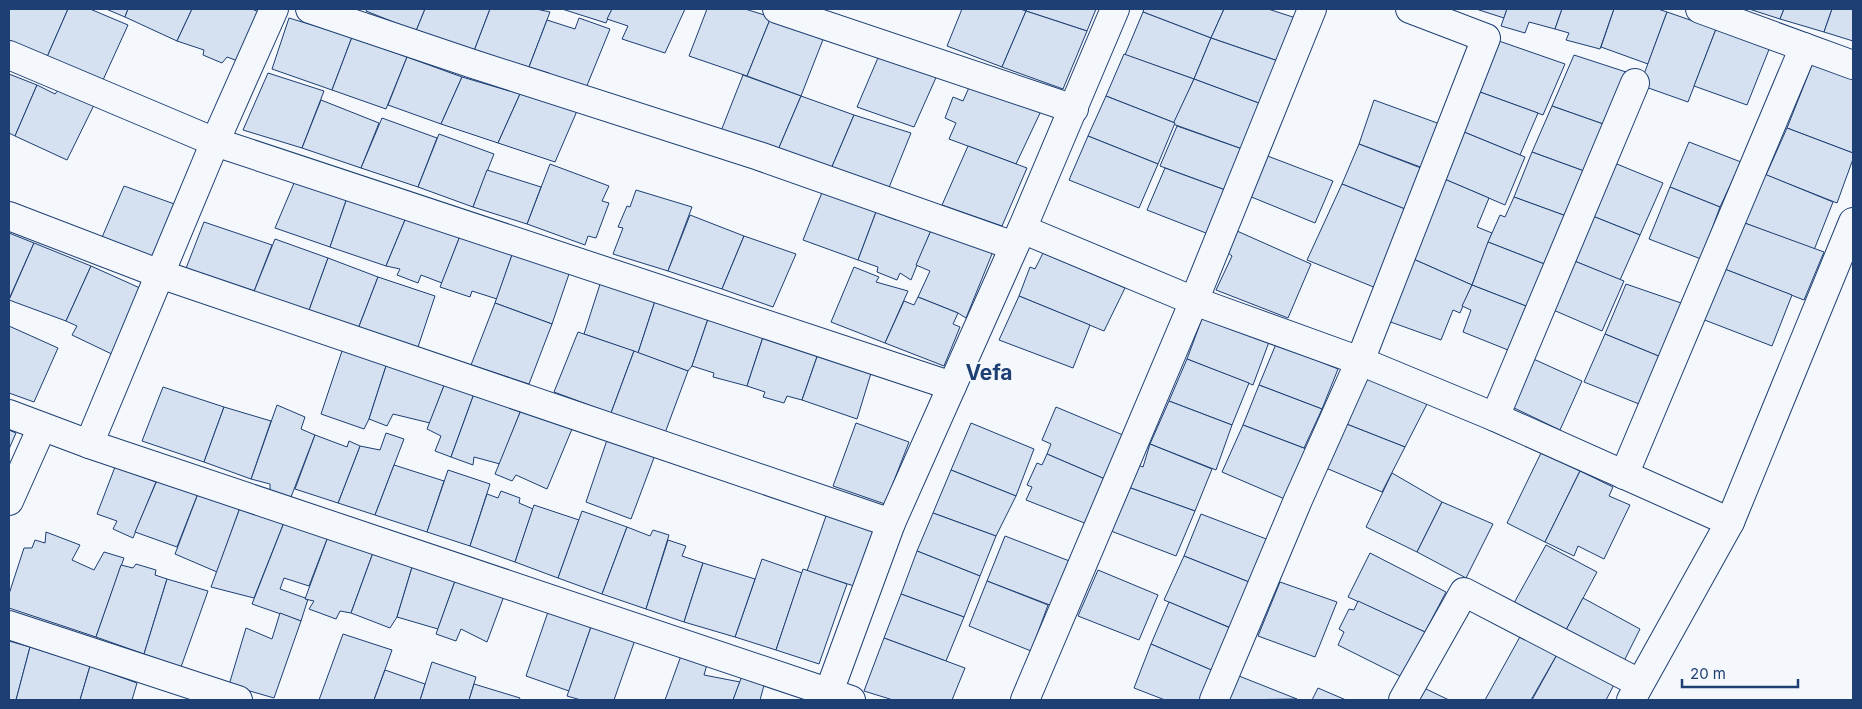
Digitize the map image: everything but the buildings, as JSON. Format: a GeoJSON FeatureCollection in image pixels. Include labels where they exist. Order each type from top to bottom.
{"type":"FeatureCollection","features":[{"type":"Feature","properties":{"kind":"street"},"geometry":{"type":"LineString","coordinates":[[89,444],[215,142],[274,9]]}},
{"type":"Feature","properties":{"kind":"street"},"geometry":{"type":"LineString","coordinates":[[310,9],[473,64],[1018,238],[1194,301],[1360,361],[1494,417],[1730,522]]}},
{"type":"Feature","properties":{"kind":"street"},"geometry":{"type":"LineString","coordinates":[[777,9],[1074,109]]}},
{"type":"Feature","properties":{"kind":"street"},"geometry":{"type":"LineString","coordinates":[[9,414],[42,428],[835,698],[891,523],[1018,238],[1115,9]]}},
{"type":"Feature","properties":{"kind":"street"},"geometry":{"type":"LineString","coordinates":[[1025,700],[1194,301],[1312,9]]}},
{"type":"Feature","properties":{"kind":"street"},"geometry":{"type":"LineString","coordinates":[[1214,700],[1298,500],[1360,361],[1486,38],[1410,9]]}},
{"type":"Feature","properties":{"kind":"street"},"geometry":{"type":"LineString","coordinates":[[1700,9],[1853,65]]}},
{"type":"Feature","properties":{"kind":"street"},"geometry":{"type":"LineString","coordinates":[[1624,475],[1804,47]]}},
{"type":"Feature","properties":{"kind":"street"},"geometry":{"type":"LineString","coordinates":[[9,55],[215,142],[952,386]]}},
{"type":"Feature","properties":{"kind":"street"},"geometry":{"type":"LineString","coordinates":[[1494,417],[1635,83]]}},
{"type":"Feature","properties":{"kind":"street"},"geometry":{"type":"LineString","coordinates":[[9,216],[160,274],[891,523]]}},
{"type":"Feature","properties":{"kind":"street"},"geometry":{"type":"LineString","coordinates":[[1404,700],[1464,592],[1635,692],[1730,522],[1853,222]]}},
{"type":"Feature","properties":{"kind":"street"},"geometry":{"type":"LineString","coordinates":[[9,501],[42,428]]}},
{"type":"Feature","properties":{"kind":"street"},"geometry":{"type":"LineString","coordinates":[[9,625],[238,700]]}},
{"type":"Feature","properties":{"kind":"district","name":"Vefa"},"geometry":{"type":"Point","coordinates":[989,373]}}]}
